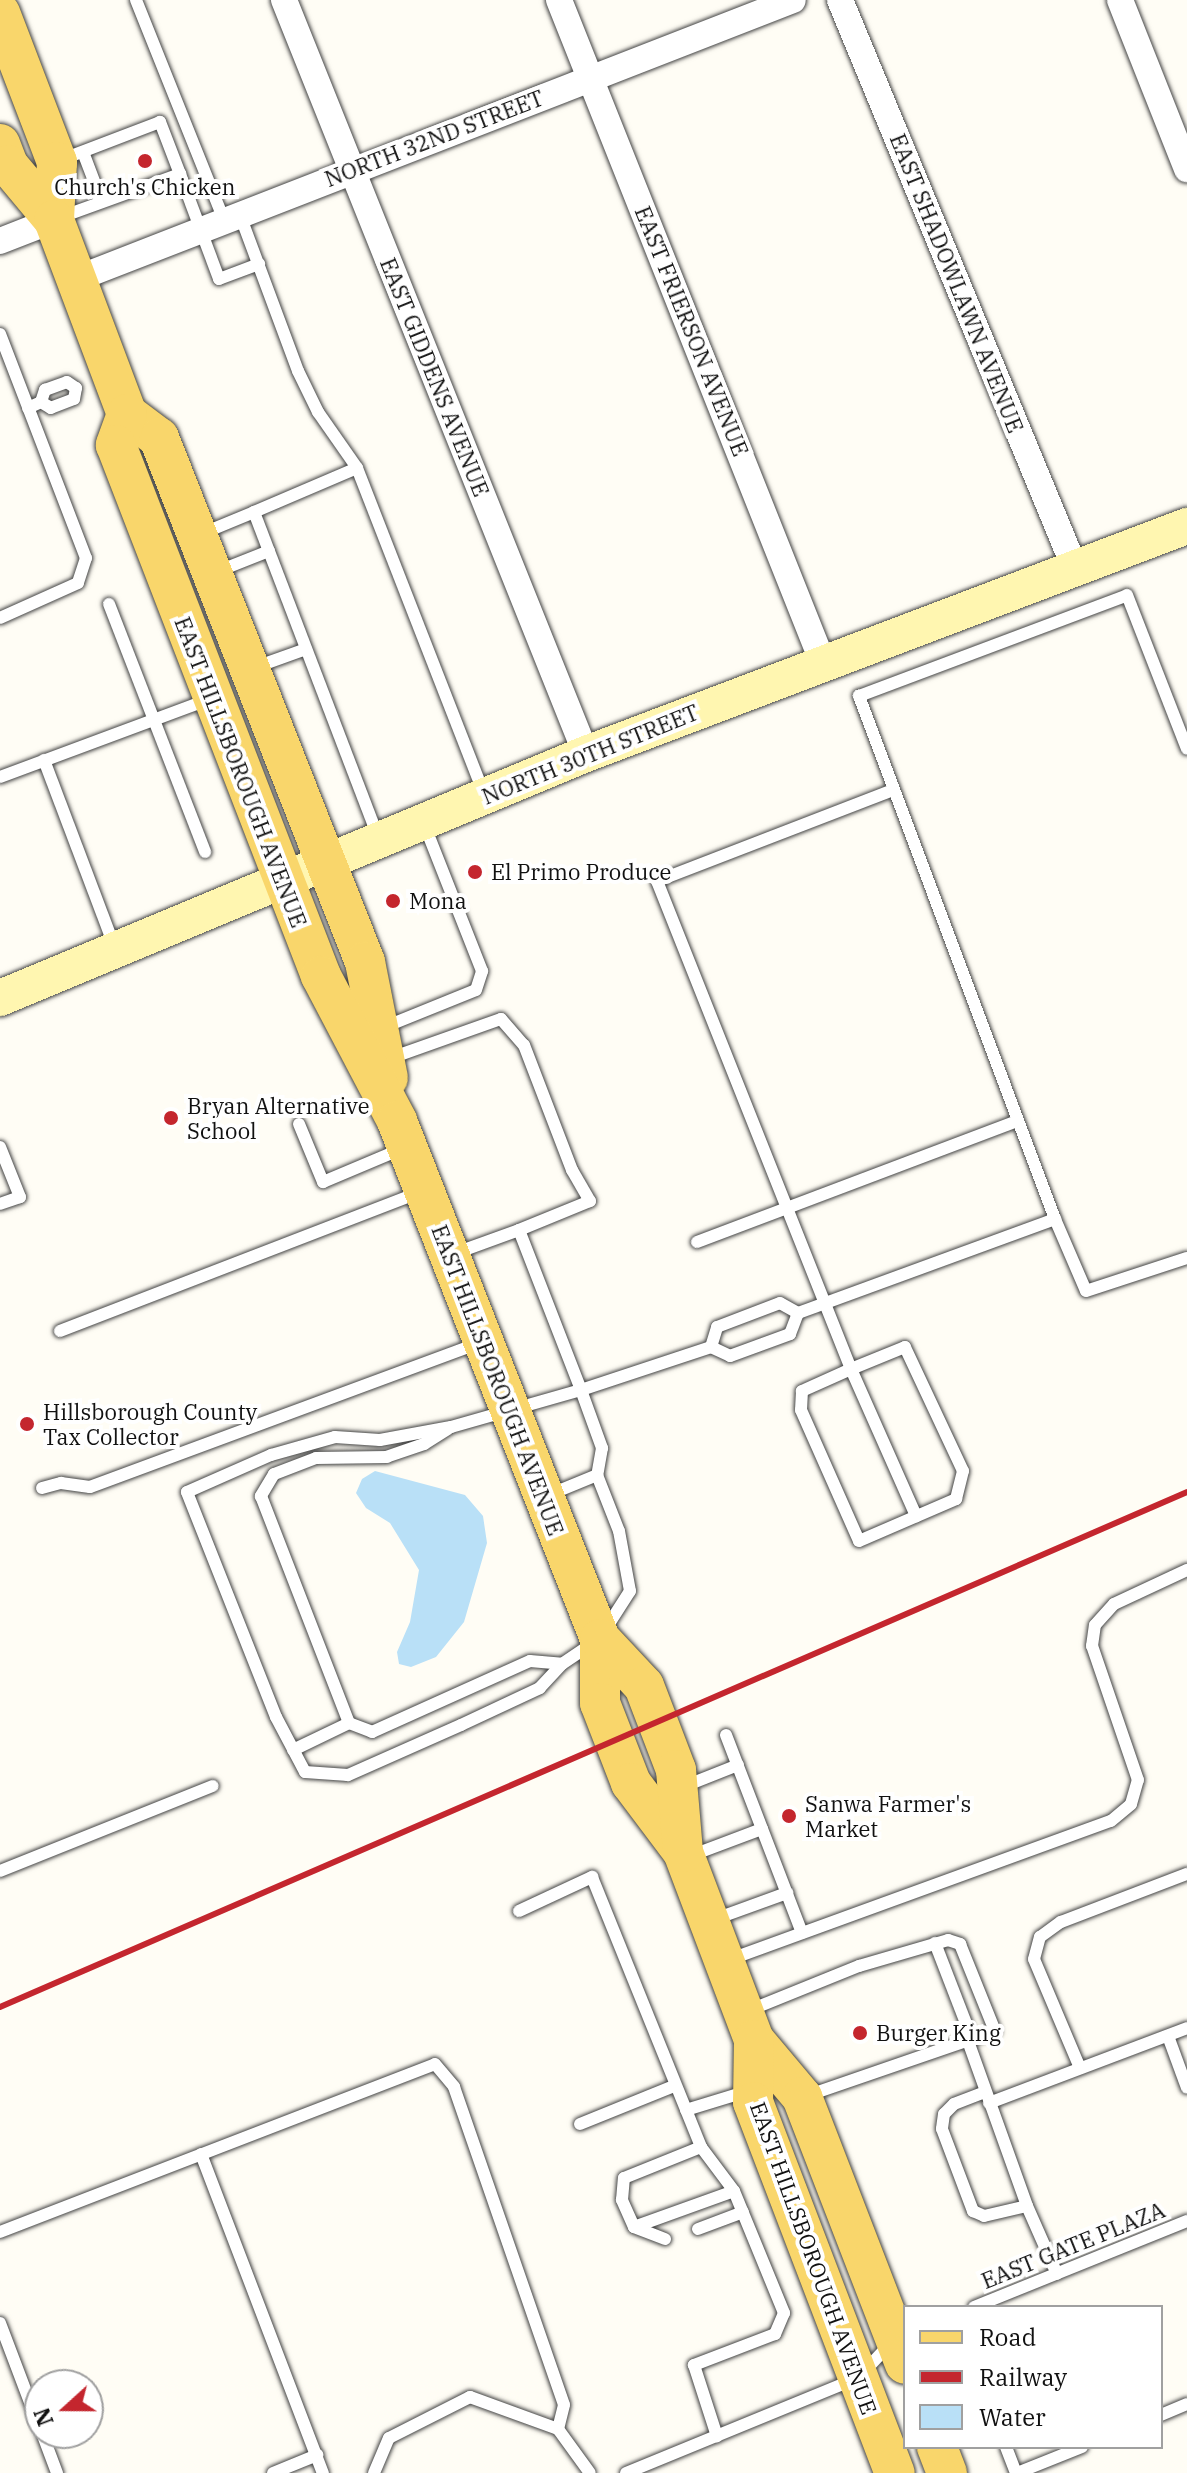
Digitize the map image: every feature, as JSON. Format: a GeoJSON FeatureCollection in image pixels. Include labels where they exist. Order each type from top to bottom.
{"type":"FeatureCollection","features":[{"type":"Feature","properties":{"kind":"main road"},"geometry":{"type":"LineString","coordinates":[[0,13],[70,157],[54,220]]}},
{"type":"Feature","properties":{"kind":"main road"},"geometry":{"type":"LineString","coordinates":[[0,144],[8,165],[54,220],[76,279],[94,381],[127,414]]}},
{"type":"Feature","properties":{"kind":"main road","name":"EAST HILLSBOROUGH AVENUE"},"geometry":{"type":"LineString","coordinates":[[402,1134],[365,962],[159,438],[127,414],[116,445],[283,882],[321,976],[402,1134],[600,1639],[600,1703],[625,1768],[684,1855],[749,2026],[802,2097],[902,2346]]}},
{"type":"Feature","properties":{"kind":"main road","name":"EAST HILLSBOROUGH AVENUE"},"geometry":{"type":"LineString","coordinates":[[600,1639],[644,1686],[676,1770],[684,1855]]}},
{"type":"Feature","properties":{"kind":"main road","name":"EAST HILLSBOROUGH AVENUE"},"geometry":{"type":"LineString","coordinates":[[749,2026],[753,2102],[895,2473]]}},
{"type":"Feature","properties":{"kind":"main road"},"geometry":{"type":"LineString","coordinates":[[938,2449],[947,2473]]}},
{"type":"Feature","properties":{"kind":"street","name":"EAST GIDDENS AVENUE"},"geometry":{"type":"LineString","coordinates":[[284,0],[586,754]]}},
{"type":"Feature","properties":{"kind":"street","name":"EAST FRIERSON AVENUE"},"geometry":{"type":"LineString","coordinates":[[559,0],[823,663]]}},
{"type":"Feature","properties":{"kind":"street","name":"NORTH 32ND STREET"},"geometry":{"type":"LineString","coordinates":[[76,279],[351,169],[793,0]]}},
{"type":"Feature","properties":{"kind":"street","name":"EAST SHADOWLAWN AVENUE"},"geometry":{"type":"LineString","coordinates":[[840,0],[1074,566]]}},
{"type":"Feature","properties":{"kind":"street"},"geometry":{"type":"LineString","coordinates":[[1120,0],[1187,169]]}},
{"type":"Feature","properties":{"kind":"street"},"geometry":{"type":"LineString","coordinates":[[0,241],[54,220]]}},
{"type":"Feature","properties":{"kind":"street","name":"NORTH 30TH STREET"},"geometry":{"type":"LineString","coordinates":[[0,998],[586,754],[1074,566],[1187,526]]}},
{"type":"Feature","properties":{"kind":"lane"},"geometry":{"type":"LineString","coordinates":[[136,0],[221,221],[219,279],[259,264]]}},
{"type":"Feature","properties":{"kind":"lane"},"geometry":{"type":"LineString","coordinates":[[102,202],[70,157],[160,122],[180,174],[259,264],[318,412],[357,468],[485,796]]}},
{"type":"Feature","properties":{"kind":"lane"},"geometry":{"type":"LineString","coordinates":[[54,220],[180,174]]}},
{"type":"Feature","properties":{"kind":"lane"},"geometry":{"type":"LineString","coordinates":[[0,334],[86,558],[78,583],[0,618]]}},
{"type":"Feature","properties":{"kind":"lane"},"geometry":{"type":"LineString","coordinates":[[41,402],[51,408],[74,399],[94,381]]}},
{"type":"Feature","properties":{"kind":"lane"},"geometry":{"type":"LineString","coordinates":[[28,408],[41,402],[45,390],[67,382],[94,381]]}},
{"type":"Feature","properties":{"kind":"lane"},"geometry":{"type":"LineString","coordinates":[[198,535],[357,468]]}},
{"type":"Feature","properties":{"kind":"lane"},"geometry":{"type":"LineString","coordinates":[[254,512],[379,840]]}},
{"type":"Feature","properties":{"kind":"lane"},"geometry":{"type":"LineString","coordinates":[[213,574],[269,551]]}},
{"type":"Feature","properties":{"kind":"lane"},"geometry":{"type":"LineString","coordinates":[[1187,749],[1127,595],[859,696],[1055,1219],[1086,1291],[1187,1258]]}},
{"type":"Feature","properties":{"kind":"lane"},"geometry":{"type":"LineString","coordinates":[[109,604],[205,852]]}},
{"type":"Feature","properties":{"kind":"lane"},"geometry":{"type":"LineString","coordinates":[[250,670],[306,649]]}},
{"type":"Feature","properties":{"kind":"lane"},"geometry":{"type":"LineString","coordinates":[[0,777],[213,698]]}},
{"type":"Feature","properties":{"kind":"lane"},"geometry":{"type":"LineString","coordinates":[[44,760],[116,950]]}},
{"type":"Feature","properties":{"kind":"lane"},"geometry":{"type":"LineString","coordinates":[[893,790],[657,881],[823,1304],[916,1516]]}},
{"type":"Feature","properties":{"kind":"lane"},"geometry":{"type":"LineString","coordinates":[[382,1044],[476,990],[482,971],[423,821]]}},
{"type":"Feature","properties":{"kind":"lane"},"geometry":{"type":"LineString","coordinates":[[382,1044],[501,1019],[524,1045],[572,1170],[590,1201],[450,1255]]}},
{"type":"Feature","properties":{"kind":"lane"},"geometry":{"type":"LineString","coordinates":[[697,1242],[1018,1121]]}},
{"type":"Feature","properties":{"kind":"lane"},"geometry":{"type":"LineString","coordinates":[[299,1124],[323,1182],[402,1134]]}},
{"type":"Feature","properties":{"kind":"lane"},"geometry":{"type":"LineString","coordinates":[[0,1147],[20,1197],[0,1204]]}},
{"type":"Feature","properties":{"kind":"lane"},"geometry":{"type":"LineString","coordinates":[[60,1331],[424,1190]]}},
{"type":"Feature","properties":{"kind":"lane"},"geometry":{"type":"LineString","coordinates":[[711,1347],[717,1327],[780,1303],[798,1313],[1055,1219]]}},
{"type":"Feature","properties":{"kind":"lane"},"geometry":{"type":"LineString","coordinates":[[519,1230],[581,1390],[602,1448],[597,1475],[619,1531],[630,1591],[600,1639],[562,1664],[540,1688],[348,1775],[305,1772],[293,1750],[187,1492],[271,1455],[335,1437],[380,1440],[451,1427],[509,1407],[581,1390],[711,1347],[730,1356],[790,1334],[798,1313]]}},
{"type":"Feature","properties":{"kind":"lane"},"geometry":{"type":"LineString","coordinates":[[42,1488],[61,1483],[84,1488],[116,1478],[483,1342]]}},
{"type":"Feature","properties":{"kind":"lane"},"geometry":{"type":"LineString","coordinates":[[905,1347],[963,1471],[956,1499],[859,1541],[801,1410],[802,1391],[851,1369],[905,1347]]}},
{"type":"Feature","properties":{"kind":"lane"},"geometry":{"type":"LineString","coordinates":[[349,1723],[261,1496],[274,1474],[316,1458],[387,1457],[424,1444],[451,1427]]}},
{"type":"Feature","properties":{"kind":"lane"},"geometry":{"type":"LineString","coordinates":[[544,1496],[597,1475]]}},
{"type":"Feature","properties":{"kind":"lane"},"geometry":{"type":"LineString","coordinates":[[724,1961],[1111,1821],[1131,1804],[1138,1780],[1092,1646],[1095,1625],[1114,1604],[1187,1570]]}},
{"type":"Feature","properties":{"kind":"lane"},"geometry":{"type":"LineString","coordinates":[[293,1750],[349,1723],[372,1732],[530,1661],[562,1664]]}},
{"type":"Feature","properties":{"kind":"lane"},"geometry":{"type":"LineString","coordinates":[[726,1735],[802,1933]]}},
{"type":"Feature","properties":{"kind":"lane"},"geometry":{"type":"LineString","coordinates":[[678,1789],[738,1765]]}},
{"type":"Feature","properties":{"kind":"lane"},"geometry":{"type":"LineString","coordinates":[[0,1871],[213,1786]]}},
{"type":"Feature","properties":{"kind":"lane"},"geometry":{"type":"LineString","coordinates":[[684,1855],[762,1829]]}},
{"type":"Feature","properties":{"kind":"lane"},"geometry":{"type":"LineString","coordinates":[[1080,2068],[1034,1959],[1040,1937],[1061,1922],[1187,1874]]}},
{"type":"Feature","properties":{"kind":"lane"},"geometry":{"type":"LineString","coordinates":[[519,1911],[592,1877],[674,2086],[701,2147],[734,2191],[784,2313],[775,2334],[694,2365],[717,2436]]}},
{"type":"Feature","properties":{"kind":"lane"},"geometry":{"type":"LineString","coordinates":[[709,1921],[787,1893]]}},
{"type":"Feature","properties":{"kind":"lane"},"geometry":{"type":"LineString","coordinates":[[935,1943],[987,2098],[1027,2206],[1057,2274]]}},
{"type":"Feature","properties":{"kind":"lane"},"geometry":{"type":"LineString","coordinates":[[749,2026],[859,1966],[935,1943],[960,1944],[995,2031],[802,2097]]}},
{"type":"Feature","properties":{"kind":"lane"},"geometry":{"type":"LineString","coordinates":[[1027,2206],[984,2216],[973,2211],[942,2129],[944,2114],[954,2104],[987,2098],[1080,2068],[1187,2028]]}},
{"type":"Feature","properties":{"kind":"lane"},"geometry":{"type":"LineString","coordinates":[[1168,2036],[1187,2088]]}},
{"type":"Feature","properties":{"kind":"lane"},"geometry":{"type":"LineString","coordinates":[[0,2232],[435,2064],[454,2087],[564,2405],[558,2429]]}},
{"type":"Feature","properties":{"kind":"lane"},"geometry":{"type":"LineString","coordinates":[[580,2124],[674,2086]]}},
{"type":"Feature","properties":{"kind":"lane"},"geometry":{"type":"LineString","coordinates":[[686,2110],[753,2089]]}},
{"type":"Feature","properties":{"kind":"lane"},"geometry":{"type":"LineString","coordinates":[[665,2239],[634,2227],[622,2200],[624,2178],[701,2147]]}},
{"type":"Feature","properties":{"kind":"lane"},"geometry":{"type":"LineString","coordinates":[[201,2154],[323,2473]]}},
{"type":"Feature","properties":{"kind":"lane"},"geometry":{"type":"LineString","coordinates":[[634,2227],[734,2191]]}},
{"type":"Feature","properties":{"kind":"lane"},"geometry":{"type":"LineString","coordinates":[[698,2229],[743,2212]]}},
{"type":"Feature","properties":{"kind":"lane","name":"EAST GATE PLAZA"},"geometry":{"type":"LineString","coordinates":[[979,2305],[1187,2221]]}},
{"type":"Feature","properties":{"kind":"lane"},"geometry":{"type":"LineString","coordinates":[[1006,2294],[1010,2305]]}},
{"type":"Feature","properties":{"kind":"lane"},"geometry":{"type":"LineString","coordinates":[[0,2323],[24,2386]]}},
{"type":"Feature","properties":{"kind":"lane"},"geometry":{"type":"LineString","coordinates":[[626,2473],[858,2378],[902,2346]]}},
{"type":"Feature","properties":{"kind":"lane"},"geometry":{"type":"LineString","coordinates":[[374,2473],[389,2438],[470,2397],[558,2429],[590,2473]]}},
{"type":"Feature","properties":{"kind":"lane"},"geometry":{"type":"LineString","coordinates":[[1163,2414],[1187,2404]]}},
{"type":"Feature","properties":{"kind":"lane"},"geometry":{"type":"LineString","coordinates":[[48,2449],[57,2473]]}},
{"type":"Feature","properties":{"kind":"lane"},"geometry":{"type":"LineString","coordinates":[[1007,2449],[1016,2473],[1077,2449]]}},
{"type":"Feature","properties":{"kind":"lane"},"geometry":{"type":"LineString","coordinates":[[273,2473],[317,2455]]}},
{"type":"Feature","properties":{"kind":"water"},"geometry":{"type":"Polygon","coordinates":[[[375,1471],[465,1495],[483,1516],[487,1543],[464,1622],[436,1657],[411,1667],[399,1664],[397,1652],[410,1622],[419,1570],[390,1523],[366,1508],[356,1493],[362,1479],[375,1471]]]}},
{"type":"Feature","properties":{"kind":"railway"},"geometry":{"type":"LineString","coordinates":[[0,2007],[1187,1492]]}},
{"type":"Feature","properties":{"kind":"place","name":"Church's Chicken"},"geometry":{"type":"Point","coordinates":[145,161]}},
{"type":"Feature","properties":{"kind":"place","name":"El Primo Produce"},"geometry":{"type":"Point","coordinates":[475,872]}},
{"type":"Feature","properties":{"kind":"place","name":"Mona"},"geometry":{"type":"Point","coordinates":[393,901]}},
{"type":"Feature","properties":{"kind":"place","name":"Bryan Alternative School"},"geometry":{"type":"Point","coordinates":[171,1118]}},
{"type":"Feature","properties":{"kind":"place","name":"Hillsborough County Tax Collector"},"geometry":{"type":"Point","coordinates":[27,1424]}},
{"type":"Feature","properties":{"kind":"place","name":"Sanwa Farmer's Market"},"geometry":{"type":"Point","coordinates":[789,1816]}},
{"type":"Feature","properties":{"kind":"place","name":"Burger King"},"geometry":{"type":"Point","coordinates":[860,2033]}}]}
